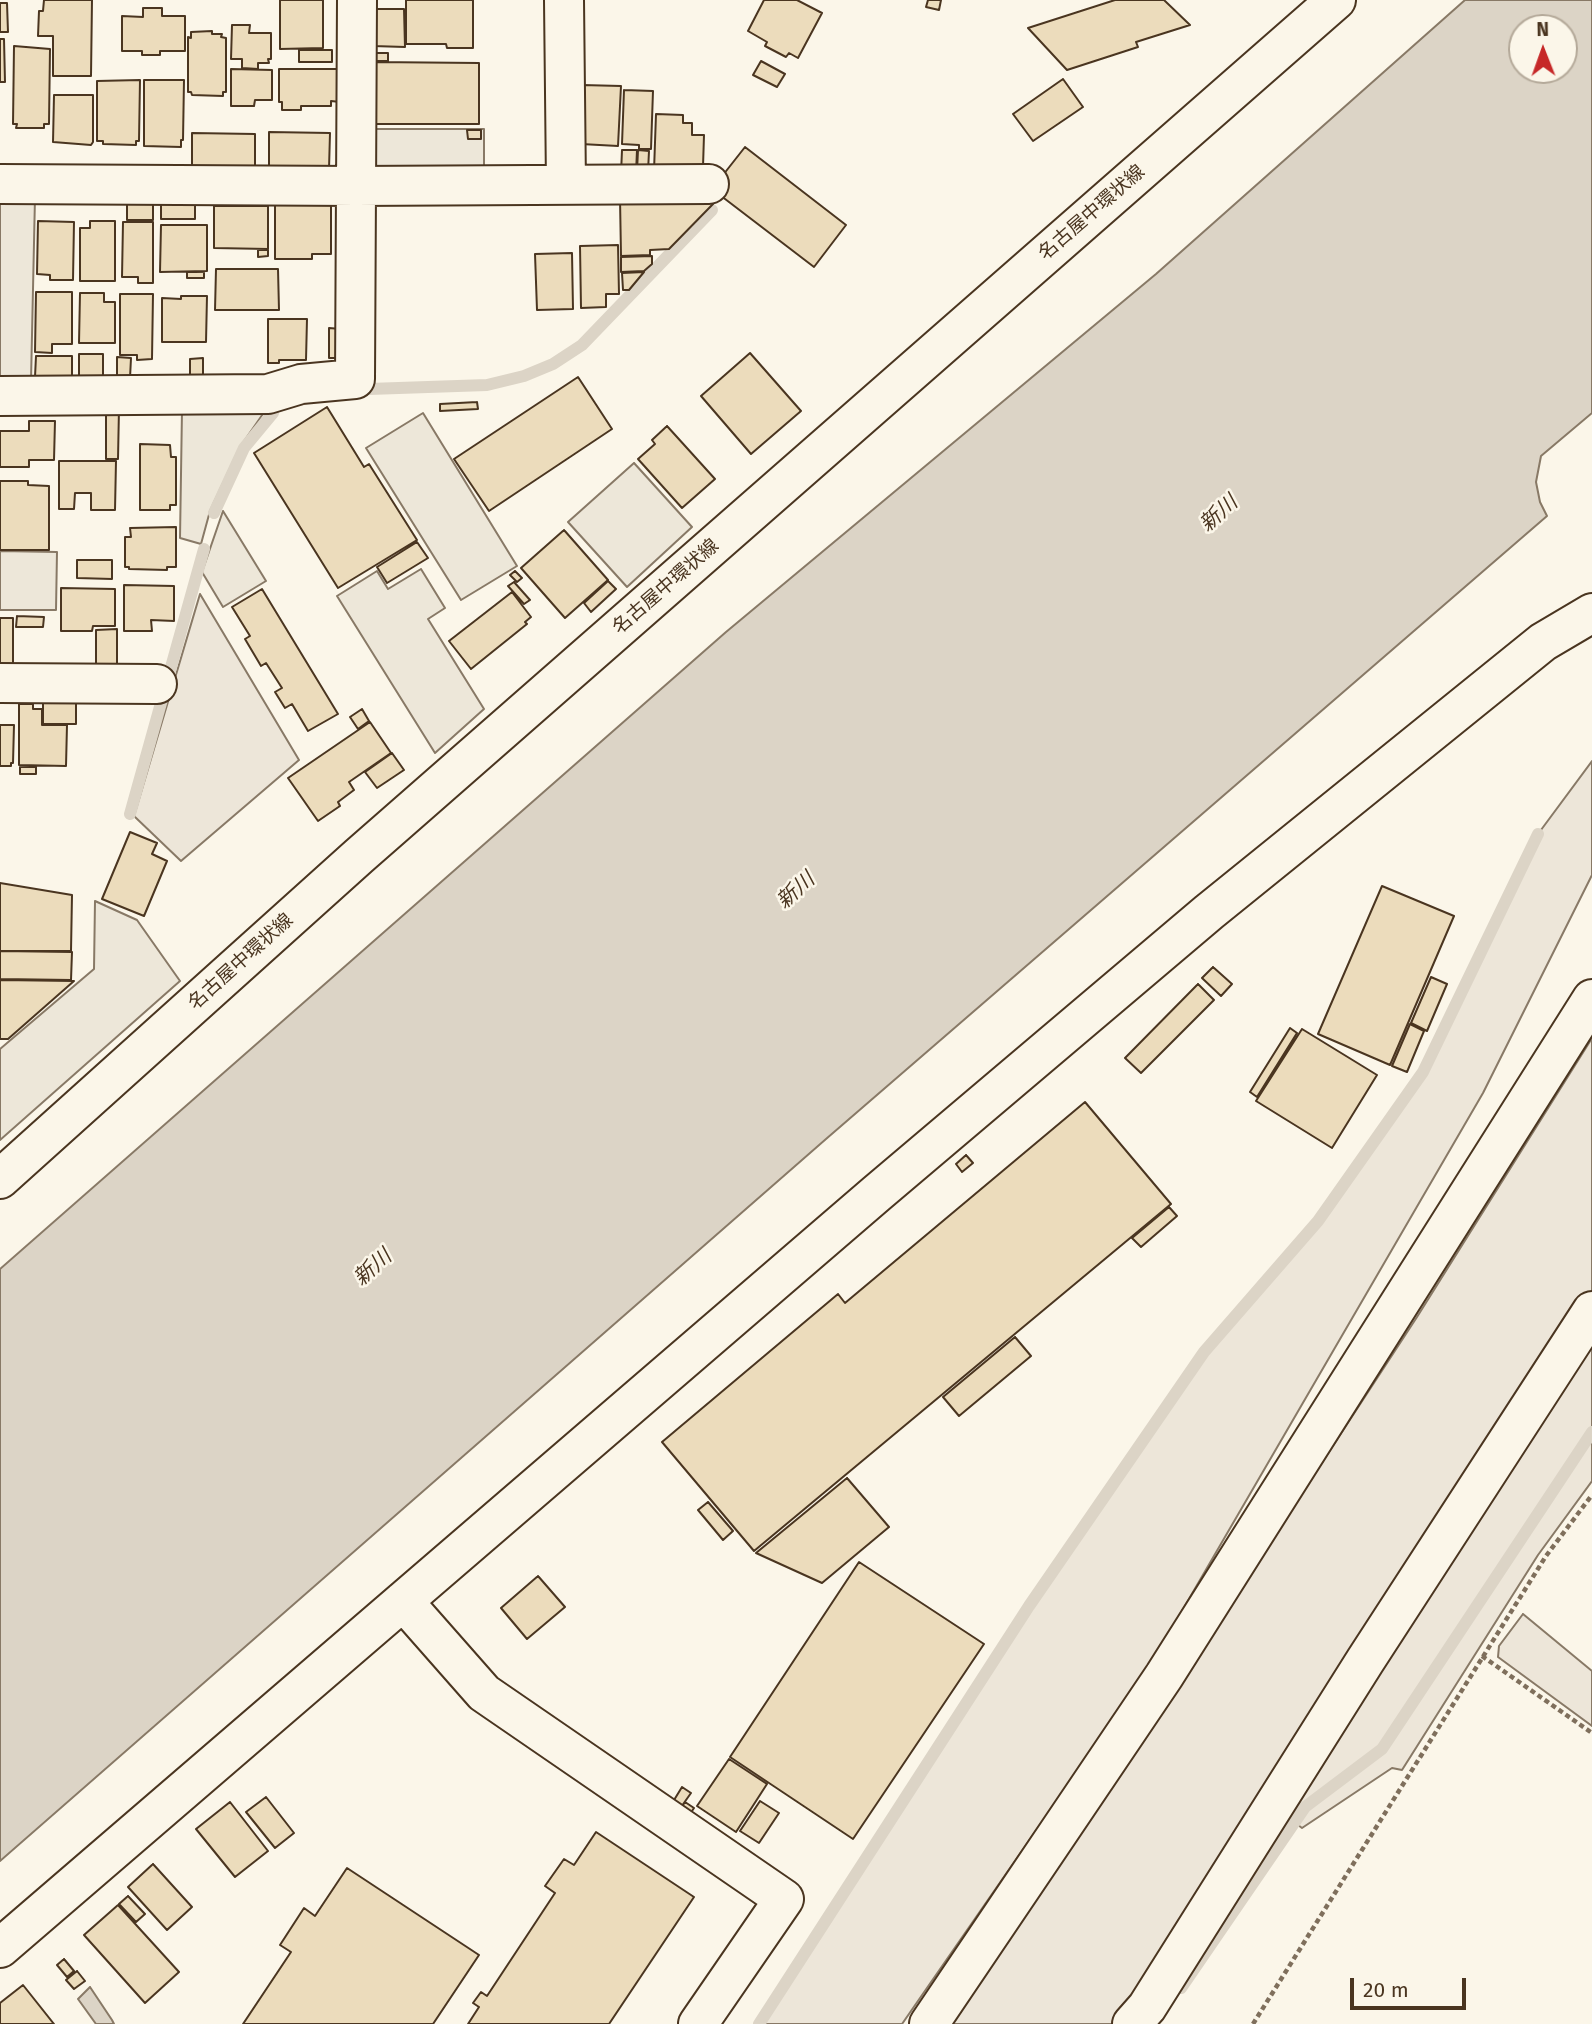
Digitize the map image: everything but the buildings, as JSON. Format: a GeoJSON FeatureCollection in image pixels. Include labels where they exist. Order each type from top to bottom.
{"type":"FeatureCollection","features":[{"type":"Feature","properties":{"kind":"street"},"geometry":{"type":"LineString","coordinates":[[0,396],[268,394],[301,383],[355,379],[357,0]]}},
{"type":"Feature","properties":{"kind":"street"},"geometry":{"type":"LineString","coordinates":[[564,0],[566,185]]}},
{"type":"Feature","properties":{"kind":"street","name":"名古屋中環状線"},"geometry":{"type":"LineString","coordinates":[[0,1179],[398,822],[1336,0]]}},
{"type":"Feature","properties":{"kind":"street"},"geometry":{"type":"LineString","coordinates":[[0,184],[356,187],[709,184]]}},
{"type":"Feature","properties":{"kind":"street"},"geometry":{"type":"LineString","coordinates":[[0,1948],[876,1194],[1245,882],[1543,642],[1592,614]]}},
{"type":"Feature","properties":{"kind":"street"},"geometry":{"type":"LineString","coordinates":[[0,683],[157,684]]}},
{"type":"Feature","properties":{"kind":"street"},"geometry":{"type":"LineString","coordinates":[[929,2024],[1164,1676],[1592,999]]}},
{"type":"Feature","properties":{"kind":"street"},"geometry":{"type":"LineString","coordinates":[[1132,2024],[1161,1986],[1364,1661],[1592,1311]]}},
{"type":"Feature","properties":{"kind":"street"},"geometry":{"type":"LineString","coordinates":[[403,1601],[484,1693],[784,1899],[698,2024]]}},
{"type":"Feature","properties":{"kind":"path"},"geometry":{"type":"LineString","coordinates":[[1253,2024],[1546,1556],[1592,1495]]}},
{"type":"Feature","properties":{"kind":"path"},"geometry":{"type":"LineString","coordinates":[[1482,1656],[1592,1733]]}},
{"type":"Feature","properties":{"kind":"shaded area"},"geometry":{"type":"Polygon","coordinates":[[[370,129],[484,129],[484,174],[371,167],[370,129]]]}},
{"type":"Feature","properties":{"kind":"shaded area"},"geometry":{"type":"Polygon","coordinates":[[[0,197],[35,197],[31,381],[0,380],[0,197]]]}},
{"type":"Feature","properties":{"kind":"shaded area"},"geometry":{"type":"Polygon","coordinates":[[[267,408],[240,447],[210,511],[201,544],[180,538],[182,410],[267,408]]]}},
{"type":"Feature","properties":{"kind":"shaded area"},"geometry":{"type":"Polygon","coordinates":[[[423,413],[517,566],[461,600],[366,448],[423,413]]]}},
{"type":"Feature","properties":{"kind":"shaded area"},"geometry":{"type":"Polygon","coordinates":[[[634,463],[692,527],[627,587],[568,522],[634,463]]]}},
{"type":"Feature","properties":{"kind":"shaded area"},"geometry":{"type":"Polygon","coordinates":[[[223,511],[266,581],[223,607],[202,572],[223,511]]]}},
{"type":"Feature","properties":{"kind":"shaded area"},"geometry":{"type":"Polygon","coordinates":[[[0,551],[57,552],[56,610],[0,610],[0,551]]]}},
{"type":"Feature","properties":{"kind":"shaded area"},"geometry":{"type":"Polygon","coordinates":[[[421,569],[445,608],[428,619],[484,709],[435,753],[337,596],[377,571],[388,589],[421,569]]]}},
{"type":"Feature","properties":{"kind":"shaded area"},"geometry":{"type":"Polygon","coordinates":[[[200,594],[299,760],[181,861],[134,816],[200,594]]]}},
{"type":"Feature","properties":{"kind":"shaded area"},"geometry":{"type":"Polygon","coordinates":[[[1592,761],[1592,875],[1483,1093],[1150,1666],[902,2024],[759,2024],[1029,1606],[1204,1352],[1318,1221],[1423,1072],[1538,834],[1592,761]]]}},
{"type":"Feature","properties":{"kind":"shaded area"},"geometry":{"type":"Polygon","coordinates":[[[95,901],[137,920],[180,981],[0,1140],[0,1049],[94,969],[95,901]]]}},
{"type":"Feature","properties":{"kind":"shaded area"},"geometry":{"type":"Polygon","coordinates":[[[1592,1038],[1592,1294],[1125,2024],[943,2024],[1178,1683],[1417,1317],[1592,1038]]]}},
{"type":"Feature","properties":{"kind":"shaded area"},"geometry":{"type":"Polygon","coordinates":[[[1592,1331],[1592,1481],[1538,1555],[1402,1770],[1392,1768],[1302,1828],[1281,1812],[1592,1331]]]}},
{"type":"Feature","properties":{"kind":"shaded area"},"geometry":{"type":"Polygon","coordinates":[[[1523,1614],[1592,1671],[1592,1726],[1498,1657],[1499,1646],[1523,1614]]]}},
{"type":"Feature","properties":{"kind":"water","name":"新川"},"geometry":{"type":"Polygon","coordinates":[[[1465,0],[1592,0],[1592,413],[1541,456],[1536,482],[1540,502],[1547,516],[826,1139],[0,1861],[0,1269],[726,632],[1156,274],[1465,0]]]}},
{"type":"Feature","properties":{"kind":"water"},"geometry":{"type":"Polygon","coordinates":[[[90,1987],[114,2024],[96,2024],[78,1999],[90,1987]]]}},
{"type":"Feature","properties":{"kind":"waterway"},"geometry":{"type":"LineString","coordinates":[[369,389],[487,385],[524,376],[553,364],[582,345],[712,210]]}},
{"type":"Feature","properties":{"kind":"waterway"},"geometry":{"type":"LineString","coordinates":[[214,513],[244,448],[273,413]]}},
{"type":"Feature","properties":{"kind":"waterway"},"geometry":{"type":"LineString","coordinates":[[130,814],[204,549]]}},
{"type":"Feature","properties":{"kind":"waterway"},"geometry":{"type":"LineString","coordinates":[[759,2024],[1029,1606],[1204,1352],[1318,1221],[1423,1072],[1538,834]]}},
{"type":"Feature","properties":{"kind":"waterway"},"geometry":{"type":"LineString","coordinates":[[1181,1988],[1305,1807],[1382,1749],[1592,1432]]}}]}
